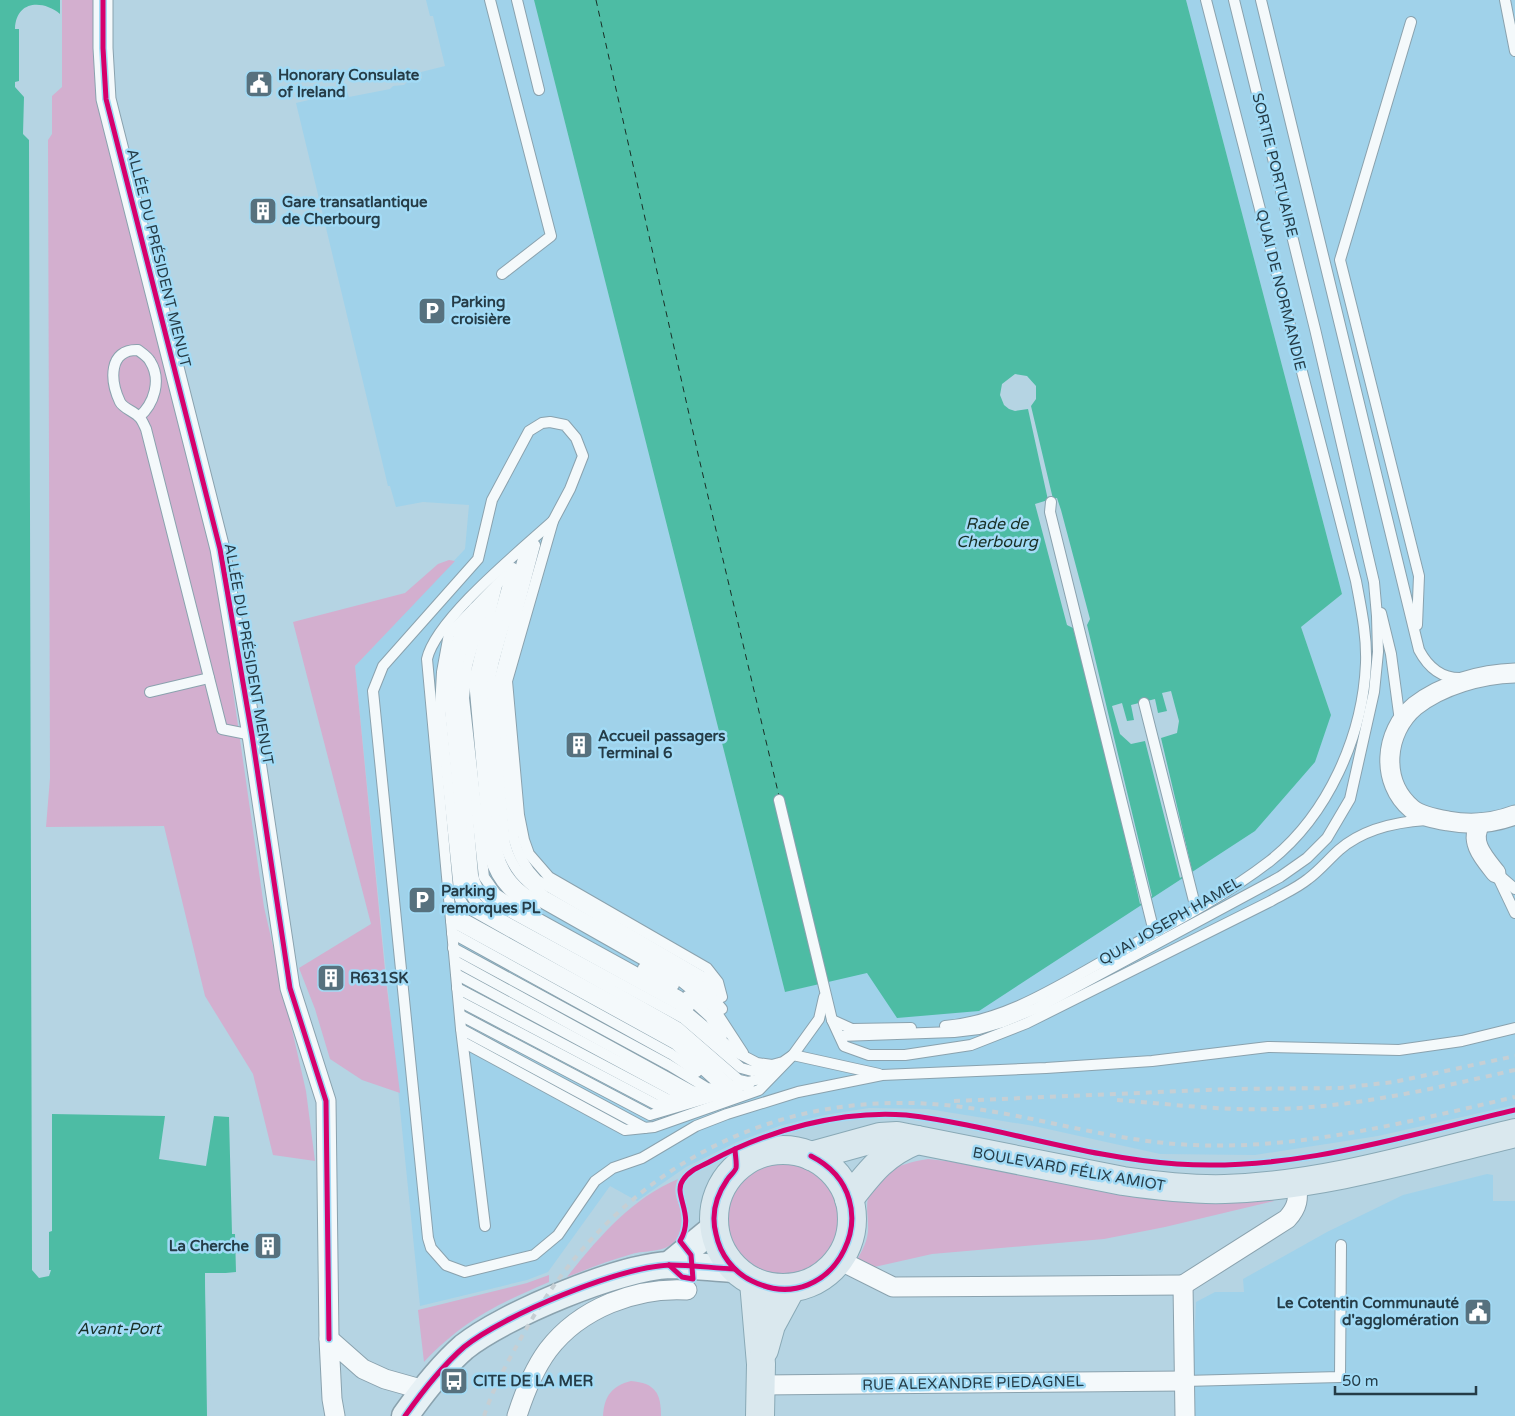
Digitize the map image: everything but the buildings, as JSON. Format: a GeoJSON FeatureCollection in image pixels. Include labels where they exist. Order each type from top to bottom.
{"type":"FeatureCollection","features":[{"type":"Feature","properties":{"kind":"main road","name":"BOULEVARD FÉLIX AMIOT"},"geometry":{"type":"LineString","coordinates":[[811,1156],[880,1137],[897,1136],[1041,1166],[1159,1186],[1226,1189],[1296,1183],[1343,1174],[1515,1133]]}},
{"type":"Feature","properties":{"kind":"main road"},"geometry":{"type":"LineString","coordinates":[[849,1200],[876,1165],[890,1154],[917,1140]]}},
{"type":"Feature","properties":{"kind":"main road"},"geometry":{"type":"LineString","coordinates":[[778,1150],[811,1156],[835,1174],[849,1200],[852,1215],[852,1231],[847,1246],[839,1260],[818,1279],[791,1288],[768,1287],[744,1275],[721,1250],[714,1228],[716,1204],[721,1188],[730,1175],[743,1163],[760,1155],[778,1150]]}},
{"type":"Feature","properties":{"kind":"main road"},"geometry":{"type":"LineString","coordinates":[[744,1275],[761,1374]]}},
{"type":"Feature","properties":{"kind":"main road"},"geometry":{"type":"LineString","coordinates":[[760,1416],[761,1374],[771,1325],[791,1288]]}},
{"type":"Feature","properties":{"kind":"street","name":"ALLÉE DU PRÉSIDENT MENUT"},"geometry":{"type":"LineString","coordinates":[[103,0],[106,99],[220,549],[252,735],[290,988],[326,1101],[329,1339],[332,1399],[335,1416]]}},
{"type":"Feature","properties":{"kind":"street"},"geometry":{"type":"LineString","coordinates":[[1515,673],[1492,675],[1468,681],[1429,696],[1414,707],[1400,722],[1391,742],[1389,761],[1391,779],[1400,797],[1414,811],[1438,820],[1459,823],[1481,823],[1515,815]]}},
{"type":"Feature","properties":{"kind":"street"},"geometry":{"type":"LineString","coordinates":[[1481,823],[1475,833],[1475,841],[1483,857],[1496,873]]}},
{"type":"Feature","properties":{"kind":"street"},"geometry":{"type":"LineString","coordinates":[[839,1260],[892,1287],[1184,1285],[1287,1220],[1297,1205],[1296,1183]]}},
{"type":"Feature","properties":{"kind":"street"},"geometry":{"type":"LineString","coordinates":[[669,1266],[714,1228]]}},
{"type":"Feature","properties":{"kind":"street"},"geometry":{"type":"LineString","coordinates":[[405,1416],[424,1390],[463,1348],[511,1318],[589,1286],[626,1274],[669,1266],[744,1275]]}},
{"type":"Feature","properties":{"kind":"street"},"geometry":{"type":"LineString","coordinates":[[1184,1285],[1185,1416]]}},
{"type":"Feature","properties":{"kind":"street"},"geometry":{"type":"LineString","coordinates":[[517,1416],[547,1351],[567,1329],[591,1313],[617,1301],[650,1290],[687,1290]]}},
{"type":"Feature","properties":{"kind":"street"},"geometry":{"type":"LineString","coordinates":[[329,1339],[363,1369],[385,1379],[424,1390]]}},
{"type":"Feature","properties":{"kind":"street","name":"RUE ALEXANDRE PIEDAGNEL"},"geometry":{"type":"LineString","coordinates":[[761,1374],[1184,1381]]}},
{"type":"Feature","properties":{"kind":"lane"},"geometry":{"type":"LineString","coordinates":[[490,0],[551,236],[502,274]]}},
{"type":"Feature","properties":{"kind":"lane"},"geometry":{"type":"LineString","coordinates":[[517,0],[539,90]]}},
{"type":"Feature","properties":{"kind":"lane","name":"QUAI DE NORMANDIE"},"geometry":{"type":"LineString","coordinates":[[1206,0],[1356,581]]}},
{"type":"Feature","properties":{"kind":"lane","name":"SORTIE PORTUAIRE"},"geometry":{"type":"LineString","coordinates":[[1234,0],[1315,329],[1374,582]]}},
{"type":"Feature","properties":{"kind":"lane"},"geometry":{"type":"LineString","coordinates":[[1261,0],[1416,639],[1424,659],[1437,672],[1455,678],[1492,675]]}},
{"type":"Feature","properties":{"kind":"lane"},"geometry":{"type":"LineString","coordinates":[[1498,0],[1507,16]]}},
{"type":"Feature","properties":{"kind":"lane"},"geometry":{"type":"LineString","coordinates":[[1505,0],[1515,51]]}},
{"type":"Feature","properties":{"kind":"lane"},"geometry":{"type":"LineString","coordinates":[[1411,22],[1340,260],[1419,576],[1416,639]]}},
{"type":"Feature","properties":{"kind":"lane"},"geometry":{"type":"LineString","coordinates":[[139,417],[150,407],[155,389],[155,377],[150,361],[138,350],[128,349],[118,355],[113,370],[116,388],[121,404],[139,417],[146,429],[222,729],[252,735]]}},
{"type":"Feature","properties":{"kind":"lane"},"geometry":{"type":"LineString","coordinates":[[749,1059],[713,1007],[549,877],[529,854],[524,840],[519,816],[507,681],[554,521],[570,489],[583,456],[581,446],[565,425],[550,422],[542,423],[528,431],[497,491],[487,516],[478,559],[383,666],[373,692],[428,1238],[431,1248],[446,1265],[465,1272],[534,1255],[558,1235],[595,1180],[603,1173],[642,1158],[696,1126],[727,1114],[798,1092],[882,1075],[1142,1062],[1268,1047],[1399,1050],[1462,1041],[1515,1028]]}},
{"type":"Feature","properties":{"kind":"lane"},"geometry":{"type":"LineString","coordinates":[[1051,502],[1050,512],[1154,932]]}},
{"type":"Feature","properties":{"kind":"lane"},"geometry":{"type":"LineString","coordinates":[[554,521],[462,620],[450,669],[449,701],[469,893],[482,909],[675,1041],[738,1080],[748,1082],[771,1076]]}},
{"type":"Feature","properties":{"kind":"lane"},"geometry":{"type":"LineString","coordinates":[[485,1226],[453,948],[427,675],[429,649],[434,639],[484,584],[554,521]]}},
{"type":"Feature","properties":{"kind":"lane"},"geometry":{"type":"LineString","coordinates":[[537,539],[499,681],[514,839],[517,851],[527,870],[537,880],[682,981],[734,1051],[764,1064],[781,1066]]}},
{"type":"Feature","properties":{"kind":"lane"},"geometry":{"type":"LineString","coordinates":[[524,555],[490,679],[505,844],[508,856],[513,867],[524,881],[682,981],[734,1051]]}},
{"type":"Feature","properties":{"kind":"lane"},"geometry":{"type":"LineString","coordinates":[[512,568],[483,678],[500,861],[510,879],[525,893],[714,998],[727,1017]]}},
{"type":"Feature","properties":{"kind":"lane","name":"QUAI JOSEPH HAMEL"},"geometry":{"type":"LineString","coordinates":[[832,1020],[846,1027],[862,1030],[948,1026],[974,1022],[1024,1004],[1196,909],[1270,861],[1290,842],[1324,799],[1337,778],[1361,709],[1366,662],[1364,619],[1356,581]]}},
{"type":"Feature","properties":{"kind":"lane"},"geometry":{"type":"LineString","coordinates":[[1374,582],[1391,654],[1400,722]]}},
{"type":"Feature","properties":{"kind":"lane"},"geometry":{"type":"LineString","coordinates":[[840,1036],[954,1032],[979,1029],[1003,1022],[1036,1008],[1238,900],[1307,858],[1326,838],[1350,799],[1374,692],[1378,652],[1374,582]]}},
{"type":"Feature","properties":{"kind":"lane"},"geometry":{"type":"LineString","coordinates":[[497,584],[474,680],[489,849],[494,870],[507,890],[531,908],[682,981]]}},
{"type":"Feature","properties":{"kind":"lane"},"geometry":{"type":"LineString","coordinates":[[487,595],[467,666],[464,698],[484,877],[496,894],[505,900],[682,981]]}},
{"type":"Feature","properties":{"kind":"lane"},"geometry":{"type":"LineString","coordinates":[[474,608],[458,664],[457,690],[475,884],[488,900],[682,981]]}},
{"type":"Feature","properties":{"kind":"lane"},"geometry":{"type":"LineString","coordinates":[[150,692],[209,678]]}},
{"type":"Feature","properties":{"kind":"lane"},"geometry":{"type":"LineString","coordinates":[[1144,703],[1196,909]]}},
{"type":"Feature","properties":{"kind":"lane"},"geometry":{"type":"LineString","coordinates":[[779,800],[832,1020],[844,1046],[858,1053],[888,1057],[971,1046],[989,1040],[1028,1023],[1271,901],[1306,881],[1340,849],[1356,838],[1377,828],[1404,822],[1438,820]]}},
{"type":"Feature","properties":{"kind":"lane"},"geometry":{"type":"LineString","coordinates":[[1496,873],[1515,889]]}},
{"type":"Feature","properties":{"kind":"lane"},"geometry":{"type":"LineString","coordinates":[[1496,873],[1515,895]]}},
{"type":"Feature","properties":{"kind":"lane"},"geometry":{"type":"LineString","coordinates":[[1496,873],[1515,903]]}},
{"type":"Feature","properties":{"kind":"lane"},"geometry":{"type":"LineString","coordinates":[[1496,873],[1515,913]]}},
{"type":"Feature","properties":{"kind":"lane"},"geometry":{"type":"LineString","coordinates":[[450,916],[675,1041],[731,1086],[755,1085]]}},
{"type":"Feature","properties":{"kind":"lane"},"geometry":{"type":"LineString","coordinates":[[452,934],[675,1041],[724,1092]]}},
{"type":"Feature","properties":{"kind":"lane"},"geometry":{"type":"LineString","coordinates":[[453,948],[741,1068],[752,1071],[781,1066]]}},
{"type":"Feature","properties":{"kind":"lane"},"geometry":{"type":"LineString","coordinates":[[455,961],[663,1080],[688,1097],[709,1097]]}},
{"type":"Feature","properties":{"kind":"lane"},"geometry":{"type":"LineString","coordinates":[[682,981],[707,968],[714,976],[722,996],[733,1037]]}},
{"type":"Feature","properties":{"kind":"lane"},"geometry":{"type":"LineString","coordinates":[[456,974],[663,1080],[702,1094],[724,1092],[755,1085],[771,1076],[793,1055],[819,1019],[824,988]]}},
{"type":"Feature","properties":{"kind":"lane"},"geometry":{"type":"LineString","coordinates":[[457,988],[658,1100],[696,1100]]}},
{"type":"Feature","properties":{"kind":"lane"},"geometry":{"type":"LineString","coordinates":[[459,1001],[658,1100],[682,1104]]}},
{"type":"Feature","properties":{"kind":"lane"},"geometry":{"type":"LineString","coordinates":[[460,1015],[650,1115],[669,1111],[682,1104],[724,1092]]}},
{"type":"Feature","properties":{"kind":"lane"},"geometry":{"type":"LineString","coordinates":[[461,1028],[645,1128]]}},
{"type":"Feature","properties":{"kind":"lane"},"geometry":{"type":"LineString","coordinates":[[675,1041],[707,1088],[724,1092]]}},
{"type":"Feature","properties":{"kind":"lane"},"geometry":{"type":"LineString","coordinates":[[463,1042],[625,1130],[654,1127],[748,1095],[766,1085],[781,1066]]}},
{"type":"Feature","properties":{"kind":"lane"},"geometry":{"type":"LineString","coordinates":[[793,1055],[882,1075]]}},
{"type":"Feature","properties":{"kind":"lane"},"geometry":{"type":"LineString","coordinates":[[1184,1381],[1340,1377],[1341,1245]]}},
{"type":"Feature","properties":{"kind":"shaded area"},"geometry":{"type":"Polygon","coordinates":[[[62,0],[98,0],[97,84],[217,579],[264,907],[306,1091],[315,1161],[273,1155],[253,1074],[205,996],[164,826],[46,827],[50,778],[48,140],[52,134],[52,96],[62,87],[62,0]]]}},
{"type":"Feature","properties":{"kind":"shaded area"},"geometry":{"type":"Polygon","coordinates":[[[426,0],[534,0],[785,992],[1140,904],[1180,878],[1331,715],[1301,627],[1342,594],[1186,0],[1515,0],[1515,1105],[1378,1136],[1255,1155],[1160,1154],[1034,1126],[928,1109],[869,1108],[825,1115],[779,1126],[737,1142],[686,1167],[637,1201],[610,1186],[548,1272],[527,1280],[420,1306],[355,666],[465,549],[469,505],[423,502],[396,507],[390,486],[388,486],[296,103],[347,91],[349,97],[390,89],[393,86],[404,85],[407,82],[419,81],[422,78],[421,72],[445,66],[433,16],[430,16],[426,0]]]}},
{"type":"Feature","properties":{"kind":"shaded area"},"geometry":{"type":"Polygon","coordinates":[[[449,560],[455,561],[355,666],[386,980],[400,1093],[362,1080],[330,1059],[315,1009],[299,968],[371,924],[293,622],[405,593],[438,564],[449,560]]]}},
{"type":"Feature","properties":{"kind":"shaded area"},"geometry":{"type":"Polygon","coordinates":[[[928,1159],[1269,1197],[1274,1201],[1165,1227],[1104,1239],[932,1254],[870,1268],[856,1261],[866,1240],[868,1230],[867,1201],[876,1181],[900,1166],[928,1159]]]}},
{"type":"Feature","properties":{"kind":"shaded area"},"geometry":{"type":"Polygon","coordinates":[[[783,1162],[805,1167],[823,1179],[835,1197],[840,1219],[835,1241],[823,1259],[805,1271],[783,1276],[761,1271],[743,1259],[731,1241],[726,1219],[731,1197],[743,1179],[761,1167],[783,1162]]]}},
{"type":"Feature","properties":{"kind":"shaded area"},"geometry":{"type":"Polygon","coordinates":[[[1487,1174],[1493,1175],[1493,1201],[1515,1201],[1515,1416],[1191,1416],[1196,1302],[1215,1292],[1244,1292],[1243,1279],[1327,1232],[1403,1195],[1487,1174]]]}},
{"type":"Feature","properties":{"kind":"shaded area"},"geometry":{"type":"Polygon","coordinates":[[[678,1179],[675,1192],[682,1219],[679,1233],[673,1243],[658,1250],[616,1259],[567,1277],[616,1221],[645,1197],[678,1179]]]}},
{"type":"Feature","properties":{"kind":"shaded area"},"geometry":{"type":"Polygon","coordinates":[[[549,1275],[549,1282],[497,1306],[467,1324],[424,1362],[418,1310],[527,1283],[549,1275]]]}},
{"type":"Feature","properties":{"kind":"shaded area"},"geometry":{"type":"Polygon","coordinates":[[[631,1381],[646,1384],[655,1391],[660,1401],[661,1416],[603,1416],[605,1403],[610,1393],[624,1383],[631,1381]]]}},
{"type":"Feature","properties":{"kind":"water","name":"Avant-Port"},"geometry":{"type":"Polygon","coordinates":[[[0,0],[60,0],[60,14],[46,6],[32,5],[25,8],[20,12],[15,29],[19,29],[19,81],[15,82],[15,87],[24,97],[23,134],[29,140],[32,1270],[39,1278],[49,1276],[51,1270],[49,1270],[49,1232],[52,1231],[52,1114],[165,1116],[159,1159],[206,1166],[214,1116],[229,1117],[232,1234],[235,1234],[236,1272],[205,1275],[209,1416],[0,1416],[0,0]]]}},
{"type":"Feature","properties":{"kind":"water","name":"Rade de Cherbourg"},"geometry":{"type":"Polygon","coordinates":[[[534,0],[1186,0],[1342,594],[1301,627],[1331,715],[1315,762],[1255,831],[979,1011],[897,1018],[867,973],[785,992],[534,0]]]}},
{"type":"Feature","properties":{"kind":"pier"},"geometry":{"type":"Polygon","coordinates":[[[1015,374],[1027,376],[1036,386],[1036,399],[1031,406],[1053,499],[1057,498],[1061,510],[1090,619],[1087,625],[1152,896],[1140,904],[1121,818],[1073,628],[1067,625],[1035,504],[1048,500],[1028,409],[1015,411],[1009,409],[1004,405],[1000,395],[1002,384],[1015,374]]]}},
{"type":"Feature","properties":{"kind":"pier"},"geometry":{"type":"Polygon","coordinates":[[[1171,691],[1179,721],[1177,733],[1161,738],[1192,870],[1180,878],[1145,741],[1131,744],[1120,734],[1112,706],[1122,703],[1127,721],[1134,720],[1131,705],[1155,699],[1158,713],[1167,711],[1162,693],[1171,691]]]}},
{"type":"Feature","properties":{"kind":"pier"},"geometry":{"type":"Polygon","coordinates":[[[205,1273],[237,1273],[207,1277],[211,1416],[207,1416],[205,1273]]]}},
{"type":"Feature","properties":{"kind":"ferry route"},"geometry":{"type":"LineString","coordinates":[[596,0],[698,454],[779,796]]}},
{"type":"Feature","properties":{"kind":"railway"},"geometry":{"type":"LineString","coordinates":[[954,1101],[1229,1089],[1340,1088],[1394,1082],[1515,1056]]}},
{"type":"Feature","properties":{"kind":"railway"},"geometry":{"type":"LineString","coordinates":[[1117,1100],[1236,1109],[1276,1109],[1336,1105],[1396,1096],[1515,1070]]}},
{"type":"Feature","properties":{"kind":"railway"},"geometry":{"type":"LineString","coordinates":[[484,1416],[497,1383],[525,1331],[562,1275],[604,1226],[652,1184],[705,1151],[762,1126],[822,1110],[887,1103],[954,1106],[984,1110],[1103,1134],[1163,1143],[1235,1145],[1275,1143],[1356,1132],[1515,1097]]}},
{"type":"Feature","properties":{"kind":"cycle path"},"geometry":{"type":"LineString","coordinates":[[103,0],[106,99],[220,549],[252,735],[290,988],[326,1101],[329,1339]]}},
{"type":"Feature","properties":{"kind":"cycle path"},"geometry":{"type":"LineString","coordinates":[[669,1265],[682,1277],[693,1279],[691,1255],[680,1241],[686,1222],[680,1186],[689,1174],[756,1140],[806,1124],[831,1119],[881,1114],[906,1115],[974,1126],[1075,1149],[1143,1161],[1220,1165],[1263,1163],[1348,1150],[1515,1110]]}},
{"type":"Feature","properties":{"kind":"cycle path"},"geometry":{"type":"LineString","coordinates":[[735,1149],[736,1168],[723,1186],[717,1199],[714,1213],[718,1241],[728,1262],[739,1273],[752,1281],[782,1289],[808,1285],[829,1271],[844,1250],[851,1225],[849,1199],[836,1175],[811,1156]]}},
{"type":"Feature","properties":{"kind":"cycle path"},"geometry":{"type":"LineString","coordinates":[[405,1416],[432,1380],[464,1347],[482,1334],[533,1308],[593,1283],[648,1268],[686,1265],[735,1269]]}},
{"type":"Feature","properties":{"kind":"place","name":"Honorary Consulate of Ireland"},"geometry":{"type":"Point","coordinates":[259,84]}},
{"type":"Feature","properties":{"kind":"place","name":"Gare transatlantique de Cherbourg"},"geometry":{"type":"Point","coordinates":[263,211]}},
{"type":"Feature","properties":{"kind":"place","name":"Parking croisière"},"geometry":{"type":"Point","coordinates":[432,311]}},
{"type":"Feature","properties":{"kind":"place","name":"Accueil passagers Terminal 6"},"geometry":{"type":"Point","coordinates":[579,745]}},
{"type":"Feature","properties":{"kind":"place","name":"Parking remorques PL"},"geometry":{"type":"Point","coordinates":[422,900]}},
{"type":"Feature","properties":{"kind":"place","name":"R631SK"},"geometry":{"type":"Point","coordinates":[331,978]}},
{"type":"Feature","properties":{"kind":"place","name":"La Cherche"},"geometry":{"type":"Point","coordinates":[268,1246]}},
{"type":"Feature","properties":{"kind":"place","name":"Le Cotentin Communauté d'agglomération"},"geometry":{"type":"Point","coordinates":[1478,1312]}},
{"type":"Feature","properties":{"kind":"place","name":"CITE DE LA MER"},"geometry":{"type":"Point","coordinates":[454,1381]}}]}
